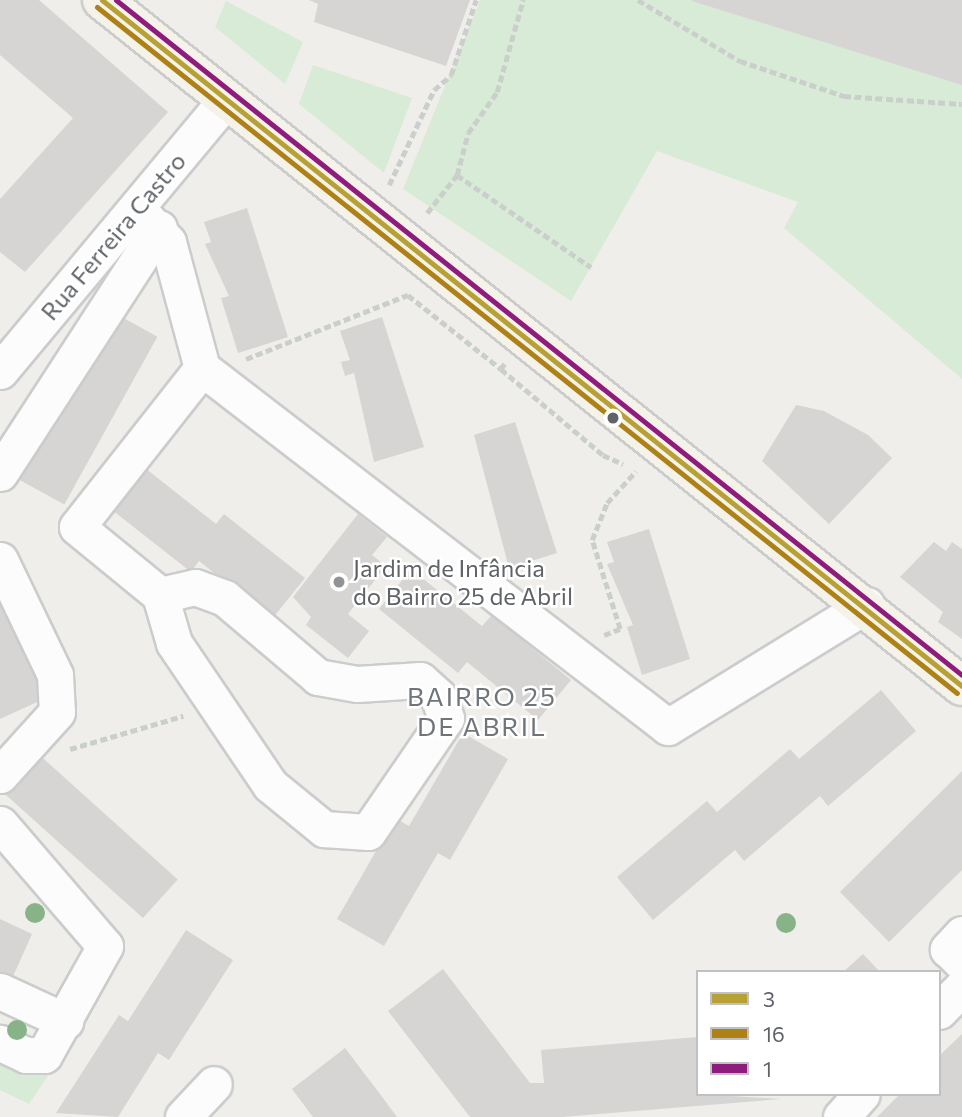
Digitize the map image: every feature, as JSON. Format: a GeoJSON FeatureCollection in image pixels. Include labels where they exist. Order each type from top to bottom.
{"type":"FeatureCollection","features":[{"type":"Feature","properties":{"kind":"main road"},"geometry":{"type":"LineString","coordinates":[[102,0],[526,339],[866,605],[962,686]]}},
{"type":"Feature","properties":{"kind":"street","name":"Rua Ferreira Castro"},"geometry":{"type":"LineString","coordinates":[[0,371],[148,218],[226,100]]}},
{"type":"Feature","properties":{"kind":"street"},"geometry":{"type":"LineString","coordinates":[[148,218],[202,368],[668,727],[866,605]]}},
{"type":"Feature","properties":{"kind":"street"},"geometry":{"type":"LineString","coordinates":[[0,473],[148,218]]}},
{"type":"Feature","properties":{"kind":"street"},"geometry":{"type":"LineString","coordinates":[[160,595],[195,587],[225,598],[318,677],[357,684],[420,680],[439,696],[446,718],[368,832],[324,829],[270,785],[174,643],[160,595],[77,527],[202,368]]}},
{"type":"Feature","properties":{"kind":"street"},"geometry":{"type":"LineString","coordinates":[[0,560],[55,675],[58,712],[0,775]]}},
{"type":"Feature","properties":{"kind":"street"},"geometry":{"type":"LineString","coordinates":[[0,824],[105,946],[48,1051],[36,1057],[0,1043]]}},
{"type":"Feature","properties":{"kind":"street"},"geometry":{"type":"LineString","coordinates":[[962,934],[948,949],[962,964]]}},
{"type":"Feature","properties":{"kind":"street"},"geometry":{"type":"LineString","coordinates":[[941,1009],[962,987]]}},
{"type":"Feature","properties":{"kind":"street"},"geometry":{"type":"LineString","coordinates":[[0,991],[65,1021]]}},
{"type":"Feature","properties":{"kind":"street"},"geometry":{"type":"LineString","coordinates":[[183,1117],[214,1084]]}},
{"type":"Feature","properties":{"kind":"street"},"geometry":{"type":"LineString","coordinates":[[841,1117],[860,1096]]}},
{"type":"Feature","properties":{"kind":"path"},"geometry":{"type":"LineString","coordinates":[[389,186],[433,90],[451,75],[476,0]]}},
{"type":"Feature","properties":{"kind":"path"},"geometry":{"type":"LineString","coordinates":[[523,0],[497,92],[468,133],[457,175],[591,267]]}},
{"type":"Feature","properties":{"kind":"path"},"geometry":{"type":"LineString","coordinates":[[638,0],[740,61],[844,96],[962,104]]}},
{"type":"Feature","properties":{"kind":"path"},"geometry":{"type":"LineString","coordinates":[[237,362],[408,295],[603,455],[636,470],[607,503],[592,540],[620,629],[588,641],[576,657]]}},
{"type":"Feature","properties":{"kind":"path"},"geometry":{"type":"LineString","coordinates":[[501,369],[526,339]]}},
{"type":"Feature","properties":{"kind":"path"},"geometry":{"type":"LineString","coordinates":[[59,752],[216,706]]}},
{"type":"Feature","properties":{"kind":"green space"},"geometry":{"type":"Polygon","coordinates":[[[480,0],[962,0],[962,379],[784,228],[798,202],[657,151],[571,301],[403,189],[480,0]]]}},
{"type":"Feature","properties":{"kind":"green space"},"geometry":{"type":"Polygon","coordinates":[[[226,1],[303,42],[285,84],[215,27],[226,1]]]}},
{"type":"Feature","properties":{"kind":"green space"},"geometry":{"type":"Polygon","coordinates":[[[313,65],[412,98],[384,173],[299,104],[313,65]]]}},
{"type":"Feature","properties":{"kind":"green space"},"geometry":{"type":"Polygon","coordinates":[[[0,1064],[24,1076],[30,1067],[56,1064],[29,1104],[0,1090],[0,1064]]]}},
{"type":"Feature","properties":{"kind":"building"},"geometry":{"type":"Polygon","coordinates":[[[0,0],[39,0],[168,112],[25,272],[0,252],[0,199],[73,118],[0,55],[0,0]]]}},
{"type":"Feature","properties":{"kind":"building"},"geometry":{"type":"Polygon","coordinates":[[[309,0],[470,0],[446,66],[314,22],[318,4],[309,0]]]}},
{"type":"Feature","properties":{"kind":"building"},"geometry":{"type":"Polygon","coordinates":[[[962,0],[962,85],[692,1],[962,0]]]}},
{"type":"Feature","properties":{"kind":"building"},"geometry":{"type":"Polygon","coordinates":[[[247,208],[288,337],[238,353],[221,298],[229,296],[205,244],[211,242],[204,222],[247,208]]]}},
{"type":"Feature","properties":{"kind":"building"},"geometry":{"type":"Polygon","coordinates":[[[111,311],[157,337],[64,505],[18,479],[111,311]]]}},
{"type":"Feature","properties":{"kind":"building"},"geometry":{"type":"Polygon","coordinates":[[[382,317],[424,447],[374,462],[354,373],[345,376],[341,362],[350,360],[340,331],[382,317]]]}},
{"type":"Feature","properties":{"kind":"building"},"geometry":{"type":"Polygon","coordinates":[[[796,405],[824,411],[868,435],[892,458],[829,524],[762,461],[796,405]]]}},
{"type":"Feature","properties":{"kind":"building"},"geometry":{"type":"Polygon","coordinates":[[[515,422],[557,553],[509,568],[474,435],[515,422]]]}},
{"type":"Feature","properties":{"kind":"building"},"geometry":{"type":"Polygon","coordinates":[[[145,468],[216,524],[224,514],[305,578],[272,619],[199,561],[191,572],[112,510],[145,468]]]}},
{"type":"Feature","properties":{"kind":"building","name":"Jardim de Infância do Bairro 25 de Abril"},"geometry":{"type":"Polygon","coordinates":[[[358,514],[387,537],[372,555],[386,566],[348,614],[369,631],[348,658],[306,625],[311,617],[293,597],[358,514]]]}},
{"type":"Feature","properties":{"kind":"building"},"geometry":{"type":"Polygon","coordinates":[[[649,529],[690,659],[642,675],[627,627],[633,625],[607,564],[614,562],[607,542],[649,529]]]}},
{"type":"Feature","properties":{"kind":"building"},"geometry":{"type":"Polygon","coordinates":[[[934,542],[946,551],[952,542],[962,549],[962,639],[938,622],[943,612],[900,577],[934,542]]]}},
{"type":"Feature","properties":{"kind":"building"},"geometry":{"type":"Polygon","coordinates":[[[411,569],[482,626],[492,615],[571,680],[538,720],[467,662],[458,673],[379,609],[411,569]]]}},
{"type":"Feature","properties":{"kind":"building"},"geometry":{"type":"Polygon","coordinates":[[[0,592],[48,697],[0,719],[0,592]]]}},
{"type":"Feature","properties":{"kind":"building"},"geometry":{"type":"Polygon","coordinates":[[[881,690],[916,731],[828,806],[820,796],[744,861],[735,850],[653,920],[617,877],[707,801],[717,812],[790,749],[799,759],[881,690]]]}},
{"type":"Feature","properties":{"kind":"building"},"geometry":{"type":"Polygon","coordinates":[[[463,733],[508,759],[450,860],[438,853],[384,946],[337,919],[395,818],[409,826],[463,733]]]}},
{"type":"Feature","properties":{"kind":"building"},"geometry":{"type":"Polygon","coordinates":[[[35,751],[178,879],[143,918],[0,790],[35,751]]]}},
{"type":"Feature","properties":{"kind":"building"},"geometry":{"type":"Polygon","coordinates":[[[962,771],[962,870],[889,942],[840,892],[962,771]]]}},
{"type":"Feature","properties":{"kind":"building"},"geometry":{"type":"Polygon","coordinates":[[[0,919],[32,934],[11,981],[0,976],[0,919]]]}},
{"type":"Feature","properties":{"kind":"building"},"geometry":{"type":"Polygon","coordinates":[[[186,930],[233,960],[169,1060],[158,1053],[118,1117],[56,1113],[119,1015],[128,1021],[186,930]]]}},
{"type":"Feature","properties":{"kind":"building"},"geometry":{"type":"Polygon","coordinates":[[[863,954],[878,970],[845,970],[863,954]]]}},
{"type":"Feature","properties":{"kind":"building"},"geometry":{"type":"Polygon","coordinates":[[[443,969],[530,1083],[544,1083],[541,1050],[696,1037],[696,1096],[781,1099],[562,1117],[470,1117],[388,1011],[443,969]]]}},
{"type":"Feature","properties":{"kind":"building"},"geometry":{"type":"Polygon","coordinates":[[[962,1034],[962,1117],[877,1117],[898,1096],[941,1096],[941,1054],[962,1034]]]}},
{"type":"Feature","properties":{"kind":"building"},"geometry":{"type":"Polygon","coordinates":[[[345,1048],[397,1117],[313,1117],[292,1089],[345,1048]]]}},
{"type":"Feature","properties":{"kind":"transit line","name":"3"},"geometry":{"type":"LineString","coordinates":[[102,0],[962,686]]}},
{"type":"Feature","properties":{"kind":"transit line","name":"1"},"geometry":{"type":"LineString","coordinates":[[116,0],[962,675]]}},
{"type":"Feature","properties":{"kind":"transit line","name":"16"},"geometry":{"type":"LineString","coordinates":[[97,7],[957,693]]}},
{"type":"Feature","properties":{"kind":"place","name":"Jardim de Infância do Bairro 25 de Abril"},"geometry":{"type":"Point","coordinates":[339,582]}},
{"type":"Feature","properties":{"kind":"district","name":"BAIRRO 25 DE ABRIL"},"geometry":{"type":"Point","coordinates":[482,711]}}]}
